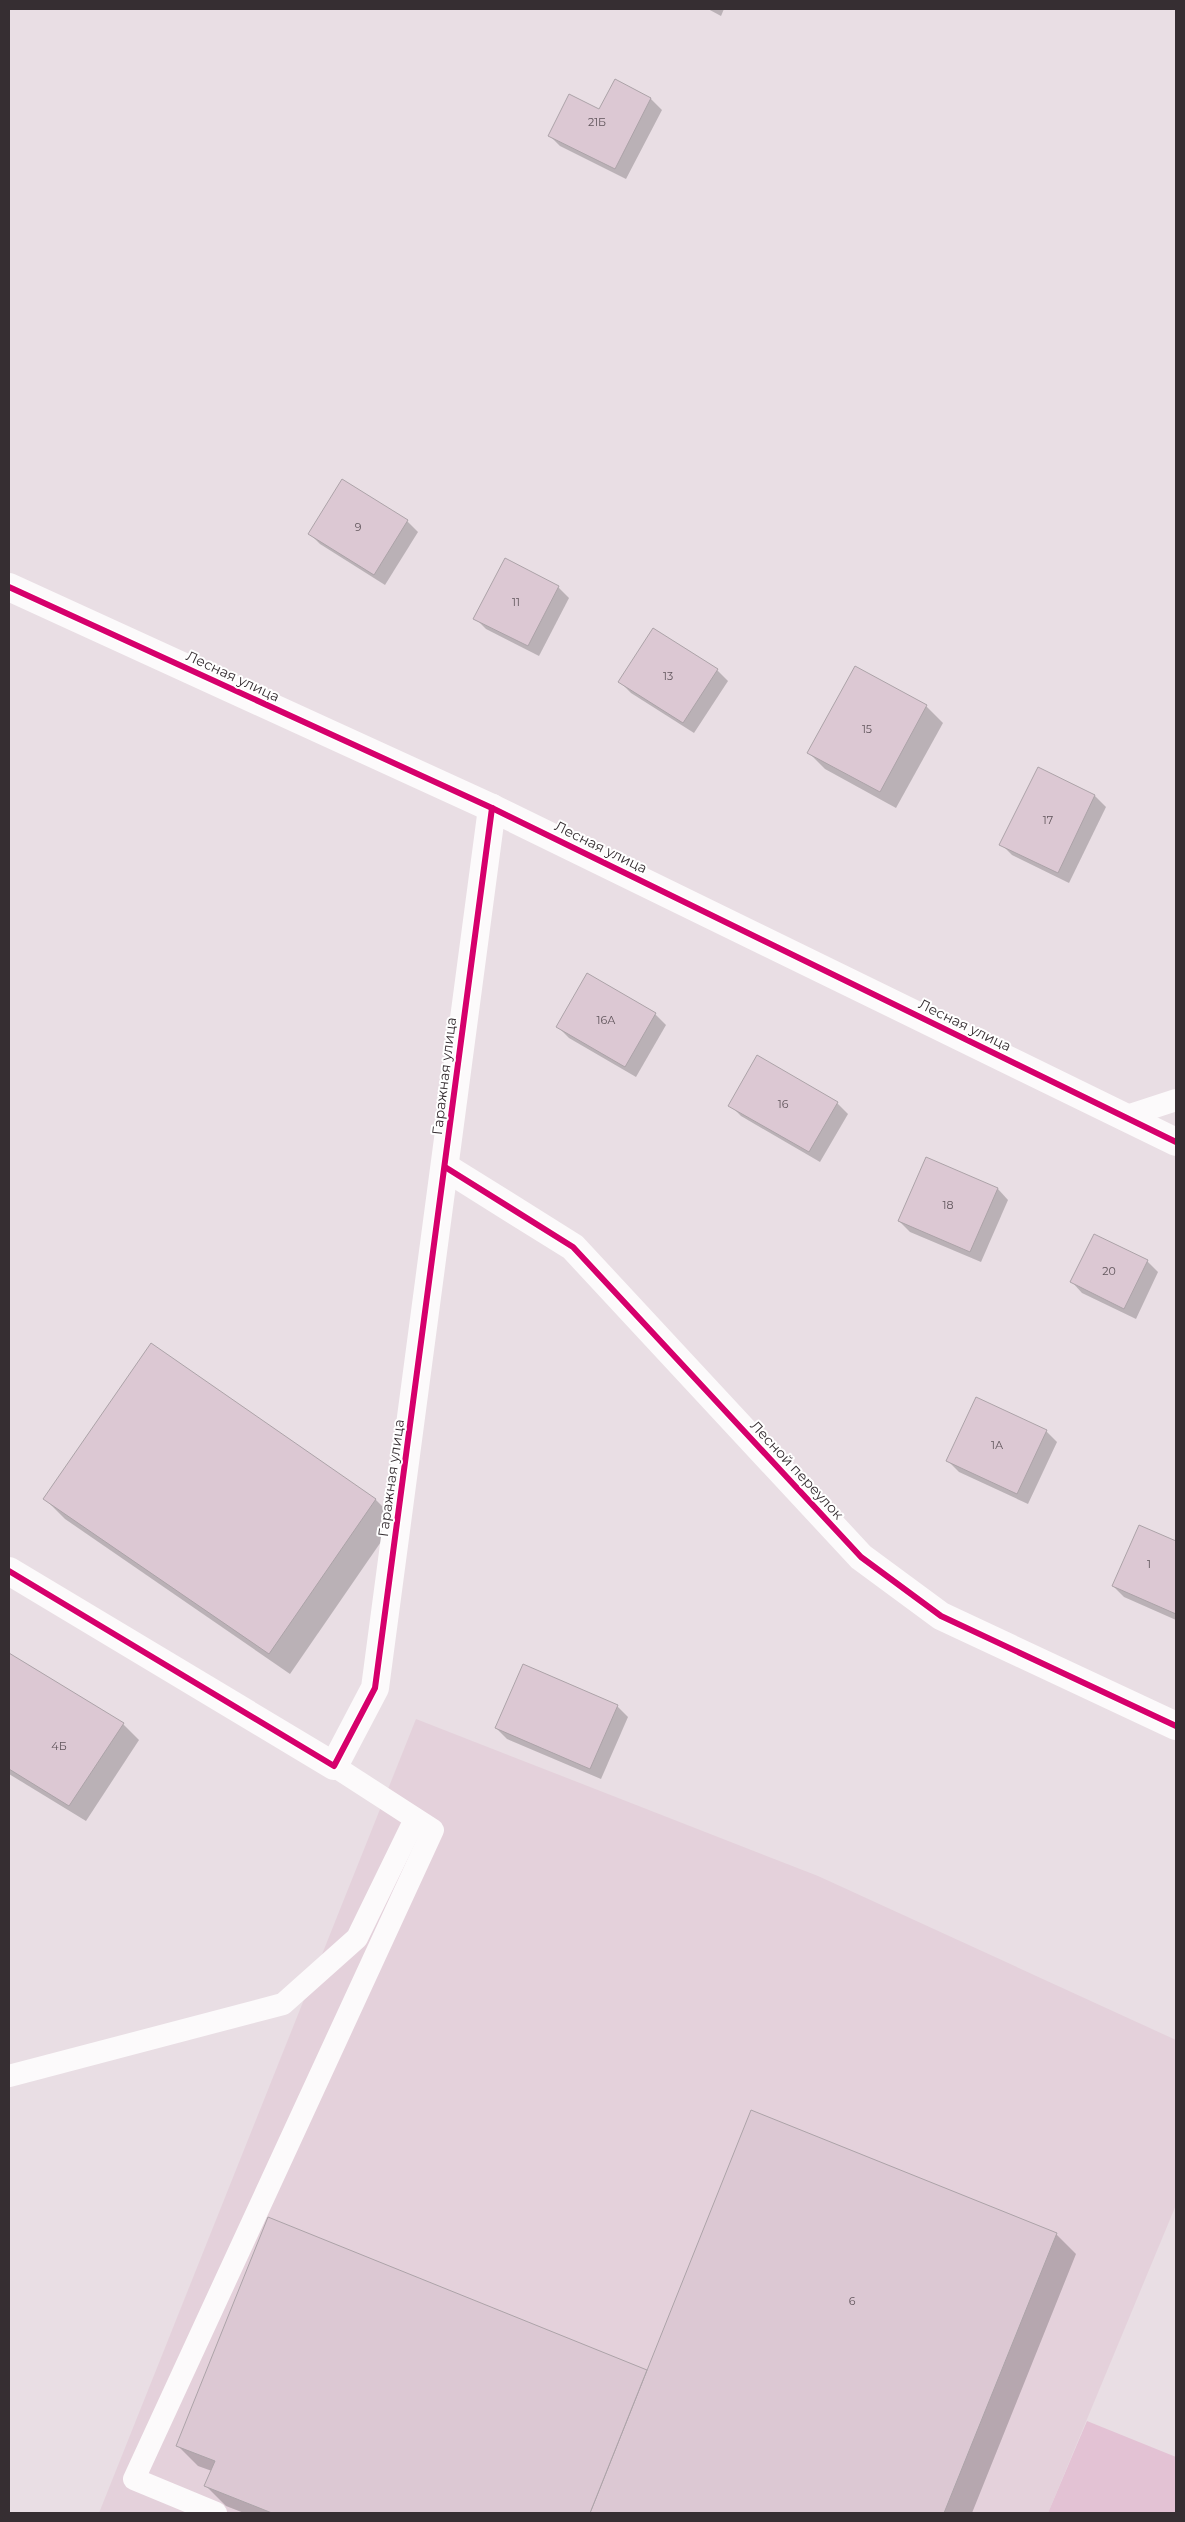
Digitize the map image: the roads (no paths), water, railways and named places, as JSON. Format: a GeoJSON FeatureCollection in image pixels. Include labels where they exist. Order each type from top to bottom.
{"type":"FeatureCollection","features":[{"type":"Feature","properties":{"kind":"street","name":"Лесная улица"},"geometry":{"type":"LineString","coordinates":[[9,587],[492,808],[1176,1142]]}},
{"type":"Feature","properties":{"kind":"street","name":"Гаражная улица"},"geometry":{"type":"LineString","coordinates":[[334,1766],[375,1688],[492,808]]}},
{"type":"Feature","properties":{"kind":"street","name":"Лесной переулок"},"geometry":{"type":"LineString","coordinates":[[445,1167],[573,1247],[861,1557],[941,1616],[1176,1726]]}},
{"type":"Feature","properties":{"kind":"street"},"geometry":{"type":"LineString","coordinates":[[9,1571],[334,1766]]}},
{"type":"Feature","properties":{"kind":"lane"},"geometry":{"type":"LineString","coordinates":[[1124,1117],[1176,1100]]}},
{"type":"Feature","properties":{"kind":"lane"},"geometry":{"type":"LineString","coordinates":[[216,2513],[134,2479],[433,1830],[334,1766]]}},
{"type":"Feature","properties":{"kind":"lane"},"geometry":{"type":"LineString","coordinates":[[9,2076],[283,2004],[357,1938],[416,1819]]}}]}
